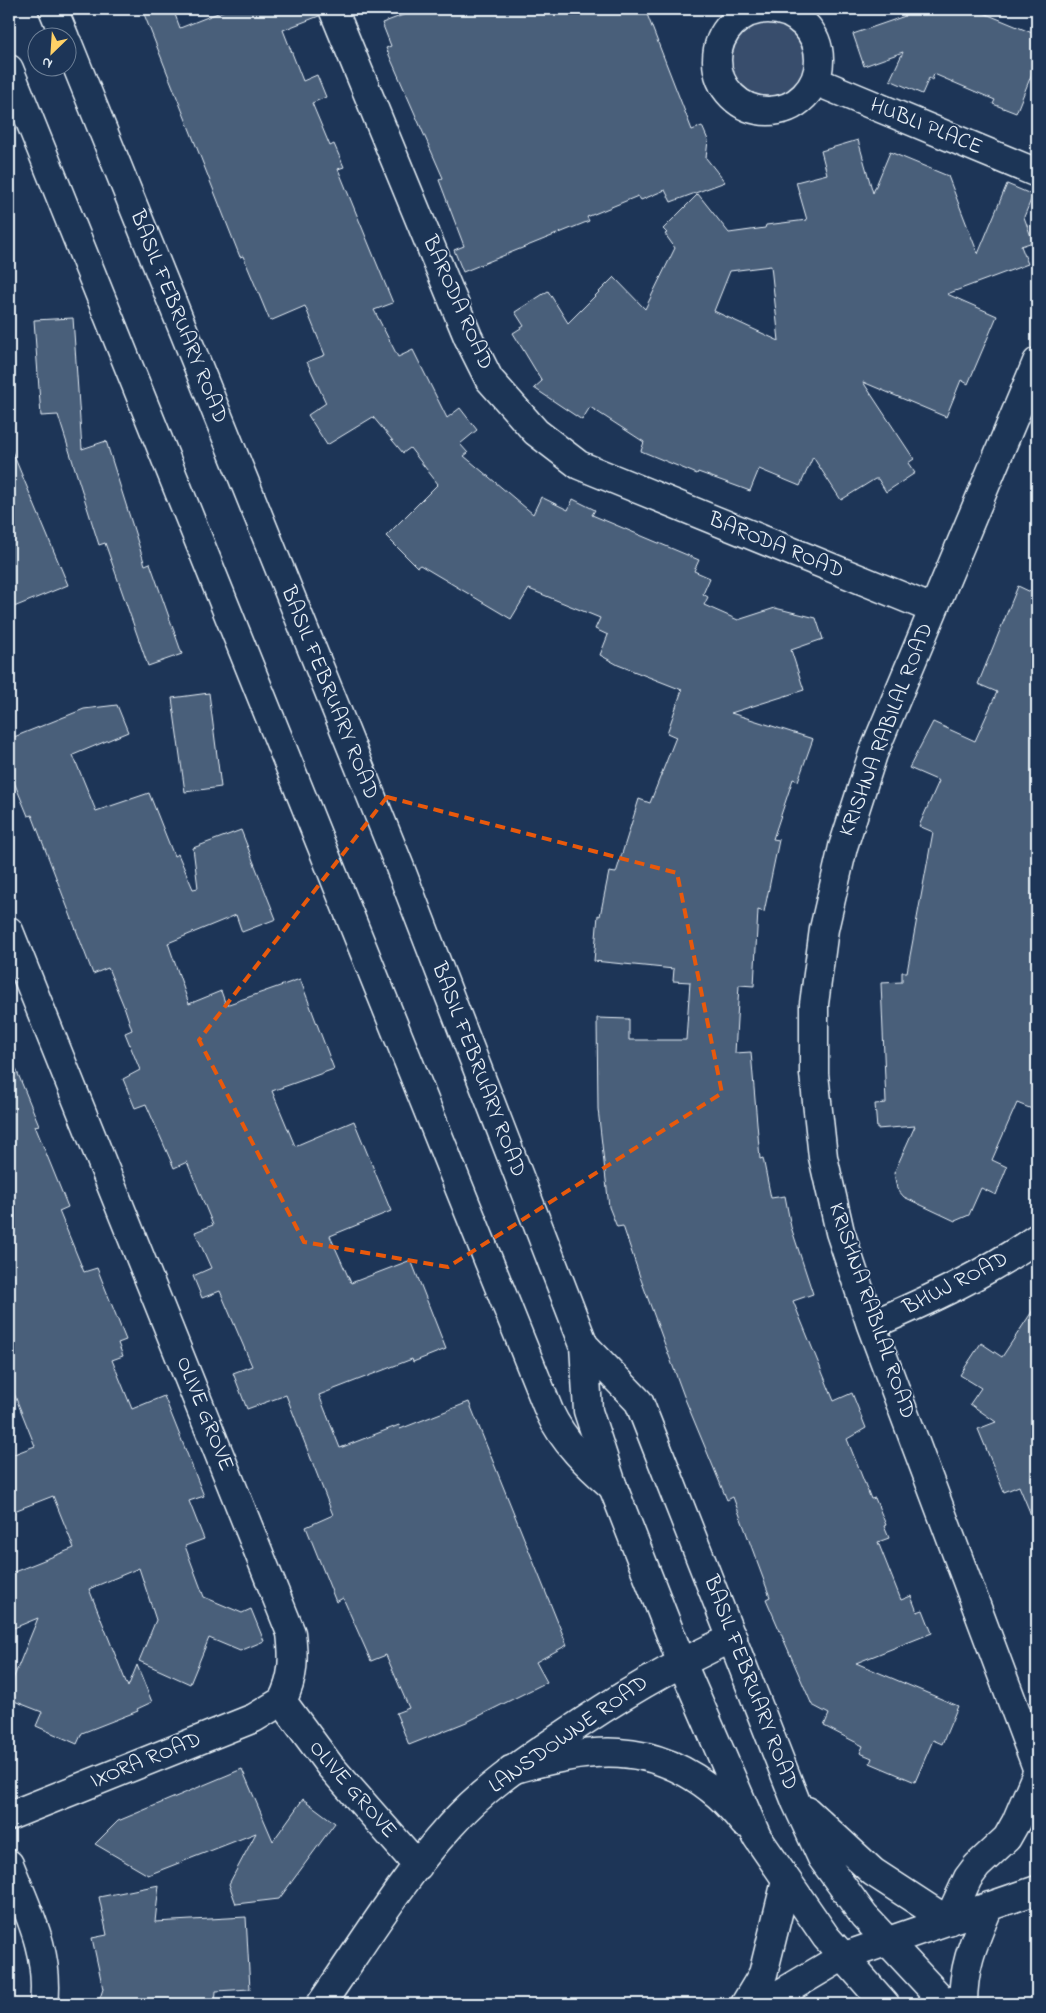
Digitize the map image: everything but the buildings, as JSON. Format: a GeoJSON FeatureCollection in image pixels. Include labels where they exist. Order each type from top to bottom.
{"type":"FeatureCollection","features":[{"type":"Feature","properties":{"kind":"main road"},"geometry":{"type":"LineString","coordinates":[[53,9],[61,28]]}},
{"type":"Feature","properties":{"kind":"main road","name":"BARODA ROAD"},"geometry":{"type":"LineString","coordinates":[[333,9],[468,337],[489,379],[536,432],[579,465],[933,609]]}},
{"type":"Feature","properties":{"kind":"main road"},"geometry":{"type":"LineString","coordinates":[[9,69],[549,1411],[559,1431],[580,1458],[613,1487]]}},
{"type":"Feature","properties":{"kind":"main road","name":"BASIL FEBRUARY ROAD"},"geometry":{"type":"LineString","coordinates":[[78,69],[399,865],[584,1345],[588,1411],[613,1487],[681,1661],[757,1836],[786,1880],[842,1957],[885,2004]]}},
{"type":"Feature","properties":{"kind":"main road","name":"HUBLI PLACE"},"geometry":{"type":"LineString","coordinates":[[815,82],[1037,173]]}},
{"type":"Feature","properties":{"kind":"main road","name":"KRISHNA RABILAL ROAD"},"geometry":{"type":"LineString","coordinates":[[1037,362],[873,754],[843,847],[824,929],[814,1004],[814,1074],[824,1157],[840,1232],[871,1324],[1029,1732],[1037,1768]]}},
{"type":"Feature","properties":{"kind":"main road","name":"OLIVE GROVE"},"geometry":{"type":"LineString","coordinates":[[9,931],[291,1633],[294,1663],[289,1687],[282,1701],[330,1766],[418,1866]]}},
{"type":"Feature","properties":{"kind":"main road","name":"BHUJ ROAD"},"geometry":{"type":"LineString","coordinates":[[871,1324],[936,1298],[1000,1264],[1037,1238]]}},
{"type":"Feature","properties":{"kind":"main road","name":"BASIL FEBRUARY ROAD"},"geometry":{"type":"LineString","coordinates":[[584,1345],[638,1402],[733,1638],[796,1802],[822,1858],[864,1916],[946,2004]]}},
{"type":"Feature","properties":{"kind":"main road","name":"LANSDOWNE ROAD"},"geometry":{"type":"LineString","coordinates":[[321,2004],[418,1866],[450,1826],[511,1770],[598,1711],[681,1661],[733,1638]]}},
{"type":"Feature","properties":{"kind":"main road","name":"IXORA ROAD"},"geometry":{"type":"LineString","coordinates":[[9,1816],[254,1718],[282,1701]]}},
{"type":"Feature","properties":{"kind":"main road"},"geometry":{"type":"LineString","coordinates":[[511,1770],[559,1757],[591,1752],[640,1755],[668,1763],[692,1776],[718,1795],[757,1836]]}},
{"type":"Feature","properties":{"kind":"main road"},"geometry":{"type":"LineString","coordinates":[[948,1921],[968,1878],[977,1866],[1007,1838],[1037,1773]]}},
{"type":"Feature","properties":{"kind":"main road"},"geometry":{"type":"LineString","coordinates":[[796,1802],[874,1872],[948,1921]]}},
{"type":"Feature","properties":{"kind":"main road"},"geometry":{"type":"LineString","coordinates":[[9,1864],[39,1939],[46,1982],[44,2004]]}},
{"type":"Feature","properties":{"kind":"main road"},"geometry":{"type":"LineString","coordinates":[[745,2004],[763,1974],[786,1880]]}},
{"type":"Feature","properties":{"kind":"main road"},"geometry":{"type":"LineString","coordinates":[[763,2004],[842,1957],[1037,1890]]}},
{"type":"Feature","properties":{"kind":"main road"},"geometry":{"type":"LineString","coordinates":[[963,2004],[963,1978],[966,1965],[989,1906]]}},
{"type":"Feature","properties":{"kind":"highlighted area"},"geometry":{"type":"Polygon","coordinates":[[[387,797],[677,873],[722,1093],[448,1267],[304,1242],[199,1040],[387,797]]]}},
{"type":"Feature","properties":{"kind":"shaded area"},"geometry":{"type":"Polygon","coordinates":[[[760,16],[776,16],[797,27],[808,48],[808,64],[797,85],[776,96],[760,96],[746,90],[734,78],[728,64],[728,48],[734,34],[746,22],[760,16]]]}}]}
